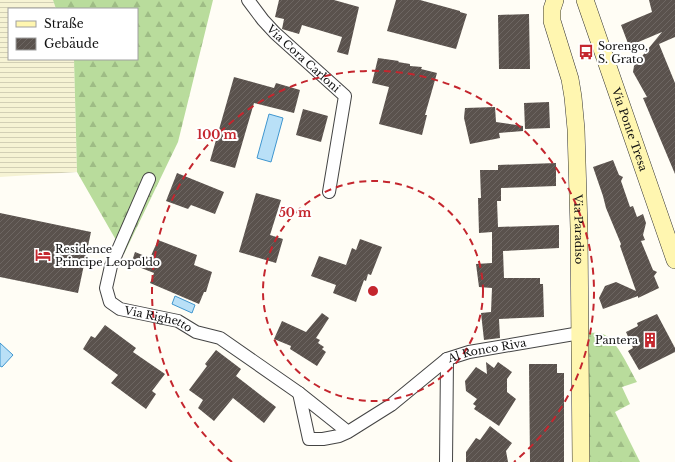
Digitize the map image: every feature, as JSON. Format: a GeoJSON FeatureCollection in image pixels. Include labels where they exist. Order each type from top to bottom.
{"type":"FeatureCollection","features":[{"type":"Feature","properties":{"kind":"main road","name":"Via Paradiso"},"geometry":{"type":"LineString","coordinates":[[555,0],[552,9],[552,21],[570,79],[576,129],[579,229],[581,462]]}},
{"type":"Feature","properties":{"kind":"main road","name":"Via Ponte Tresa"},"geometry":{"type":"LineString","coordinates":[[585,0],[675,260]]}},
{"type":"Feature","properties":{"kind":"street","name":"Via Cora Carloni"},"geometry":{"type":"LineString","coordinates":[[248,0],[275,33],[345,96],[329,192]]}},
{"type":"Feature","properties":{"kind":"street","name":"Via Righetto"},"geometry":{"type":"LineString","coordinates":[[149,179],[111,266],[106,288],[110,302],[120,310],[178,321],[196,332],[220,338],[299,393],[348,432]]}},
{"type":"Feature","properties":{"kind":"street","name":"Al Ronco Riva"},"geometry":{"type":"LineString","coordinates":[[446,462],[447,359],[469,352],[580,333]]}},
{"type":"Feature","properties":{"kind":"street"},"geometry":{"type":"LineString","coordinates":[[299,393],[309,439],[323,439],[339,436],[391,405],[447,359]]}},
{"type":"Feature","properties":{"kind":"shaded area"},"geometry":{"type":"Polygon","coordinates":[[[0,0],[53,0],[56,8],[8,8],[8,60],[74,60],[77,172],[0,177],[0,0]]]}},
{"type":"Feature","properties":{"kind":"green space"},"geometry":{"type":"Polygon","coordinates":[[[53,0],[213,0],[178,142],[124,254],[77,172],[74,60],[138,60],[138,8],[56,8],[53,0]]]}},
{"type":"Feature","properties":{"kind":"green space"},"geometry":{"type":"Polygon","coordinates":[[[580,333],[600,333],[610,338],[619,349],[637,382],[622,387],[630,404],[615,412],[640,462],[581,462],[580,333]]]}},
{"type":"Feature","properties":{"kind":"water"},"geometry":{"type":"Polygon","coordinates":[[[269,114],[283,118],[271,162],[257,158],[269,114]]]}},
{"type":"Feature","properties":{"kind":"water"},"geometry":{"type":"Polygon","coordinates":[[[175,296],[195,305],[192,313],[172,304],[175,296]]]}},
{"type":"Feature","properties":{"kind":"water"},"geometry":{"type":"Polygon","coordinates":[[[0,343],[13,355],[2,367],[0,366],[0,343]]]}},
{"type":"Feature","properties":{"kind":"building"},"geometry":{"type":"Polygon","coordinates":[[[279,0],[334,0],[359,7],[348,55],[337,52],[342,37],[302,25],[299,34],[282,29],[284,19],[275,17],[279,0]]]}},
{"type":"Feature","properties":{"kind":"building"},"geometry":{"type":"Polygon","coordinates":[[[396,0],[420,0],[467,14],[456,49],[387,31],[396,0]]]}},
{"type":"Feature","properties":{"kind":"building"},"geometry":{"type":"Polygon","coordinates":[[[649,0],[675,0],[675,37],[659,44],[675,83],[675,174],[643,98],[647,97],[633,72],[634,66],[662,32],[629,46],[621,25],[652,12],[649,0]]]}},
{"type":"Feature","properties":{"kind":"building"},"geometry":{"type":"Polygon","coordinates":[[[529,14],[530,69],[499,69],[498,15],[529,14]]]}},
{"type":"Feature","properties":{"kind":"building"},"geometry":{"type":"Polygon","coordinates":[[[378,58],[399,61],[398,62],[410,64],[410,66],[422,67],[421,69],[437,73],[425,115],[427,115],[422,135],[379,124],[389,87],[372,83],[378,58]]]}},
{"type":"Feature","properties":{"kind":"building"},"geometry":{"type":"Polygon","coordinates":[[[234,77],[274,88],[276,83],[300,90],[294,113],[254,103],[235,168],[210,161],[234,77]]]}},
{"type":"Feature","properties":{"kind":"building"},"geometry":{"type":"Polygon","coordinates":[[[549,102],[550,128],[525,129],[524,103],[549,102]]]}},
{"type":"Feature","properties":{"kind":"building"},"geometry":{"type":"Polygon","coordinates":[[[495,107],[496,122],[523,126],[523,131],[499,133],[500,138],[470,144],[464,118],[465,108],[495,107]]]}},
{"type":"Feature","properties":{"kind":"building"},"geometry":{"type":"Polygon","coordinates":[[[303,109],[328,116],[321,142],[296,135],[303,109]]]}},
{"type":"Feature","properties":{"kind":"building"},"geometry":{"type":"Polygon","coordinates":[[[613,160],[619,175],[623,177],[621,181],[630,207],[633,206],[637,217],[643,214],[646,223],[643,235],[645,240],[641,241],[653,270],[657,272],[654,276],[659,288],[638,298],[638,296],[603,309],[599,298],[605,286],[616,282],[636,291],[620,246],[621,244],[606,208],[593,167],[613,160]]]}},
{"type":"Feature","properties":{"kind":"building"},"geometry":{"type":"Polygon","coordinates":[[[556,163],[556,186],[501,188],[501,201],[497,201],[498,227],[559,225],[559,248],[503,251],[504,278],[540,278],[540,284],[543,284],[544,317],[499,319],[500,338],[484,340],[481,313],[491,312],[492,288],[479,287],[476,264],[492,263],[492,232],[479,233],[478,198],[481,198],[480,170],[498,170],[498,165],[556,163]]]}},
{"type":"Feature","properties":{"kind":"building"},"geometry":{"type":"Polygon","coordinates":[[[177,173],[224,192],[215,214],[191,205],[188,209],[166,201],[177,173]]]}},
{"type":"Feature","properties":{"kind":"building"},"geometry":{"type":"Polygon","coordinates":[[[256,193],[281,200],[270,235],[283,239],[276,263],[239,252],[256,193]]]}},
{"type":"Feature","properties":{"kind":"building","name":"Residence Principe Leopoldo"},"geometry":{"type":"Polygon","coordinates":[[[0,213],[91,232],[78,293],[0,277],[0,213]]]}},
{"type":"Feature","properties":{"kind":"building"},"geometry":{"type":"Polygon","coordinates":[[[360,239],[382,247],[371,275],[368,274],[366,281],[364,280],[356,302],[333,293],[336,285],[311,276],[319,256],[346,265],[352,248],[356,250],[360,239]]]}},
{"type":"Feature","properties":{"kind":"building"},"geometry":{"type":"Polygon","coordinates":[[[158,240],[197,255],[194,265],[212,272],[206,292],[204,292],[199,304],[150,283],[154,273],[131,264],[135,252],[150,258],[158,240]]]}},
{"type":"Feature","properties":{"kind":"building"},"geometry":{"type":"Polygon","coordinates":[[[322,313],[329,318],[316,338],[320,340],[318,343],[324,347],[322,349],[326,352],[317,366],[290,349],[291,346],[274,339],[282,321],[306,332],[322,313]]]}},
{"type":"Feature","properties":{"kind":"building","name":"Pantera"},"geometry":{"type":"Polygon","coordinates":[[[657,314],[675,348],[675,352],[639,370],[628,351],[633,348],[626,332],[638,326],[637,323],[657,314]]]}},
{"type":"Feature","properties":{"kind":"building"},"geometry":{"type":"Polygon","coordinates":[[[105,325],[136,348],[133,352],[165,374],[152,391],[156,394],[146,409],[111,383],[118,375],[83,349],[91,336],[95,338],[105,325]]]}},
{"type":"Feature","properties":{"kind":"building"},"geometry":{"type":"Polygon","coordinates":[[[216,350],[241,369],[236,376],[276,407],[264,423],[233,398],[214,421],[198,408],[203,400],[189,390],[207,366],[205,364],[216,350]]]}},
{"type":"Feature","properties":{"kind":"building"},"geometry":{"type":"Polygon","coordinates":[[[486,362],[494,368],[498,362],[512,372],[507,379],[507,392],[516,399],[499,426],[474,409],[476,406],[473,404],[477,399],[466,391],[465,381],[476,367],[487,374],[486,362]]]}},
{"type":"Feature","properties":{"kind":"building"},"geometry":{"type":"Polygon","coordinates":[[[529,364],[557,364],[557,373],[564,373],[564,462],[530,462],[529,364]]]}},
{"type":"Feature","properties":{"kind":"building"},"geometry":{"type":"Polygon","coordinates":[[[490,426],[512,443],[506,451],[508,462],[466,462],[466,452],[476,438],[480,440],[490,426]]]}},
{"type":"Feature","properties":{"kind":"place","name":"Sorengo, S. Grato"},"geometry":{"type":"Point","coordinates":[586,52]}},
{"type":"Feature","properties":{"kind":"place","name":"Residence Principe Leopoldo"},"geometry":{"type":"Point","coordinates":[43,255]}},
{"type":"Feature","properties":{"kind":"place","name":"Pantera"},"geometry":{"type":"Point","coordinates":[650,340]}}]}
